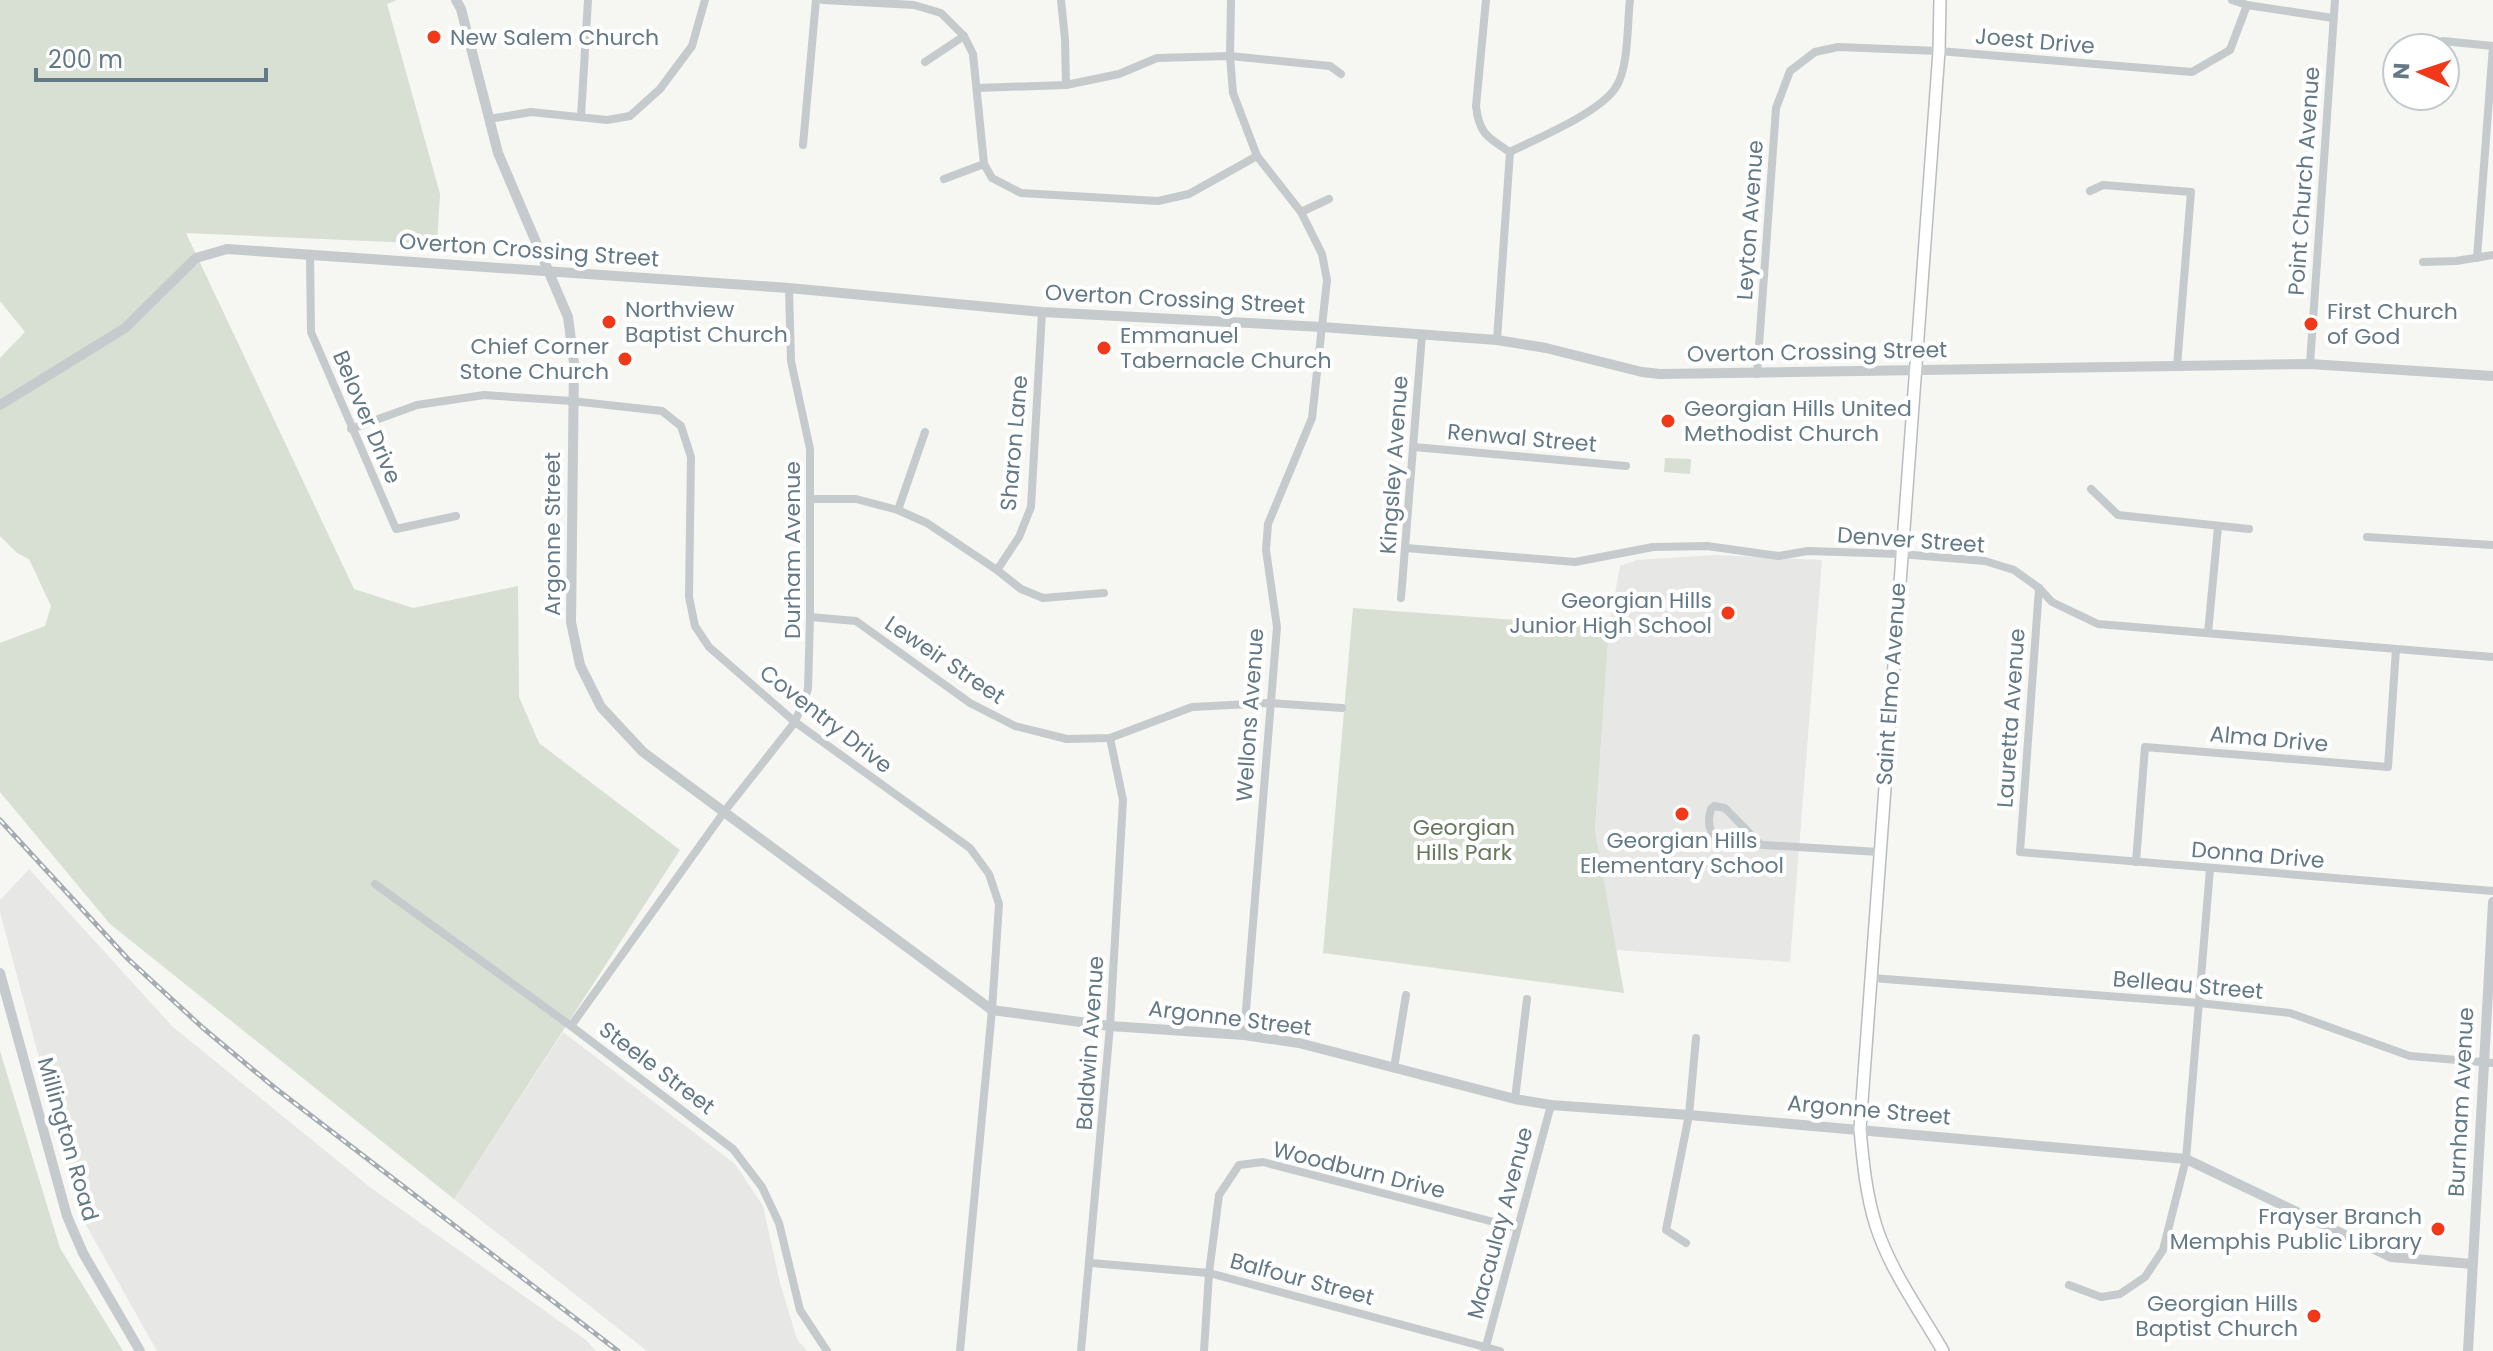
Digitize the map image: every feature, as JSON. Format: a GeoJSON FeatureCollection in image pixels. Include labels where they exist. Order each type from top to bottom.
{"type":"FeatureCollection","features":[{"type":"Feature","properties":{"kind":"main road","name":"Saint Elmo Avenue"},"geometry":{"type":"LineString","coordinates":[[1940,0],[1939,51],[1860,1129],[1865,1181],[1877,1228],[1898,1274],[1943,1351]]}},
{"type":"Feature","properties":{"kind":"street","name":"Argonne Street"},"geometry":{"type":"LineString","coordinates":[[456,0],[461,9],[498,153],[568,317],[574,363],[571,622],[580,665],[601,707],[643,752],[992,1010],[1110,1026],[1244,1035],[1299,1043],[1515,1099],[1551,1105],[2186,1159],[2391,1257],[2472,1264]]}},
{"type":"Feature","properties":{"kind":"street"},"geometry":{"type":"LineString","coordinates":[[581,117],[588,0]]}},
{"type":"Feature","properties":{"kind":"street"},"geometry":{"type":"LineString","coordinates":[[489,119],[531,112],[607,120],[630,116],[660,89],[692,46],[705,0]]}},
{"type":"Feature","properties":{"kind":"street"},"geometry":{"type":"LineString","coordinates":[[803,145],[816,0]]}},
{"type":"Feature","properties":{"kind":"street"},"geometry":{"type":"LineString","coordinates":[[823,0],[914,5],[941,13],[964,36],[973,54],[984,164],[992,178],[1021,193],[1158,201],[1189,194],[1257,156]]}},
{"type":"Feature","properties":{"kind":"street"},"geometry":{"type":"LineString","coordinates":[[1061,0],[1066,85]]}},
{"type":"Feature","properties":{"kind":"street","name":"Wellons Avenue"},"geometry":{"type":"LineString","coordinates":[[1231,0],[1233,93],[1257,156],[1301,212],[1322,254],[1327,280],[1312,418],[1268,524],[1266,550],[1277,627],[1244,1035]]}},
{"type":"Feature","properties":{"kind":"street"},"geometry":{"type":"LineString","coordinates":[[1486,0],[1477,122],[1487,137],[1510,152]]}},
{"type":"Feature","properties":{"kind":"street"},"geometry":{"type":"LineString","coordinates":[[1510,152],[1603,103],[1618,85],[1630,0]]}},
{"type":"Feature","properties":{"kind":"street"},"geometry":{"type":"LineString","coordinates":[[2232,0],[2333,18]]}},
{"type":"Feature","properties":{"kind":"street","name":"Point Church Avenue"},"geometry":{"type":"LineString","coordinates":[[2310,364],[2335,0]]}},
{"type":"Feature","properties":{"kind":"street","name":"Joest Drive"},"geometry":{"type":"LineString","coordinates":[[1790,71],[1815,52],[1838,47],[1939,51],[2192,72],[2230,50],[2247,5]]}},
{"type":"Feature","properties":{"kind":"street"},"geometry":{"type":"LineString","coordinates":[[925,62],[964,36]]}},
{"type":"Feature","properties":{"kind":"street"},"geometry":{"type":"LineString","coordinates":[[2461,43],[2493,46],[2477,258]]}},
{"type":"Feature","properties":{"kind":"street"},"geometry":{"type":"LineString","coordinates":[[977,88],[1066,85],[1119,74],[1157,58],[1230,56],[1330,66],[1341,74]]}},
{"type":"Feature","properties":{"kind":"street","name":"Leyton Avenue"},"geometry":{"type":"LineString","coordinates":[[1757,374],[1776,108],[1790,71]]}},
{"type":"Feature","properties":{"kind":"street"},"geometry":{"type":"LineString","coordinates":[[1497,340],[1510,152]]}},
{"type":"Feature","properties":{"kind":"street"},"geometry":{"type":"LineString","coordinates":[[944,179],[984,164]]}},
{"type":"Feature","properties":{"kind":"street"},"geometry":{"type":"LineString","coordinates":[[2090,191],[2103,185],[2191,192],[2177,366]]}},
{"type":"Feature","properties":{"kind":"street"},"geometry":{"type":"LineString","coordinates":[[1301,212],[1329,199]]}},
{"type":"Feature","properties":{"kind":"street","name":"Overton Crossing Street"},"geometry":{"type":"LineString","coordinates":[[0,405],[125,328],[196,258],[227,249],[789,288],[1042,312],[1497,340],[1546,348],[1642,372],[1680,375],[2310,364],[2493,376]]}},
{"type":"Feature","properties":{"kind":"street"},"geometry":{"type":"LineString","coordinates":[[2423,262],[2493,255]]}},
{"type":"Feature","properties":{"kind":"street","name":"Belover Drive"},"geometry":{"type":"LineString","coordinates":[[310,256],[311,332],[396,529],[456,516]]}},
{"type":"Feature","properties":{"kind":"street","name":"Durham Avenue"},"geometry":{"type":"LineString","coordinates":[[571,1026],[724,812],[795,722],[808,689],[810,449],[791,361],[789,288]]}},
{"type":"Feature","properties":{"kind":"street","name":"Sharon Lane"},"geometry":{"type":"LineString","coordinates":[[997,570],[1019,537],[1031,507],[1042,312]]}},
{"type":"Feature","properties":{"kind":"street","name":"Kingsley Avenue"},"geometry":{"type":"LineString","coordinates":[[1401,598],[1422,335]]}},
{"type":"Feature","properties":{"kind":"street","name":"Coventry Drive"},"geometry":{"type":"LineString","coordinates":[[351,429],[417,405],[484,395],[662,411],[681,426],[691,457],[689,597],[695,626],[709,647],[795,722],[970,848],[989,874],[999,904],[960,1351]]}},
{"type":"Feature","properties":{"kind":"street"},"geometry":{"type":"LineString","coordinates":[[898,510],[925,432]]}},
{"type":"Feature","properties":{"kind":"street","name":"Renwal Street"},"geometry":{"type":"LineString","coordinates":[[1414,447],[1626,466]]}},
{"type":"Feature","properties":{"kind":"street"},"geometry":{"type":"LineString","coordinates":[[2091,489],[2118,515],[2249,529]]}},
{"type":"Feature","properties":{"kind":"street"},"geometry":{"type":"LineString","coordinates":[[811,499],[856,499],[898,510],[927,523],[1021,589],[1043,598],[1104,593]]}},
{"type":"Feature","properties":{"kind":"street"},"geometry":{"type":"LineString","coordinates":[[2208,633],[2218,527]]}},
{"type":"Feature","properties":{"kind":"street"},"geometry":{"type":"LineString","coordinates":[[2367,537],[2493,545]]}},
{"type":"Feature","properties":{"kind":"street","name":"Denver Street"},"geometry":{"type":"LineString","coordinates":[[1406,548],[1575,562],[1653,547],[1707,546],[1778,556],[1808,551],[1985,561],[2014,570],[2052,602],[2098,624],[2493,657]]}},
{"type":"Feature","properties":{"kind":"street","name":"Lauretta Avenue"},"geometry":{"type":"LineString","coordinates":[[2020,852],[2039,588]]}},
{"type":"Feature","properties":{"kind":"street","name":"Leweir Street"},"geometry":{"type":"LineString","coordinates":[[810,617],[856,621],[970,703],[1015,726],[1067,739],[1110,738],[1192,707],[1269,703],[1342,708]]}},
{"type":"Feature","properties":{"kind":"street","name":"Alma Drive"},"geometry":{"type":"LineString","coordinates":[[2136,862],[2145,747],[2388,767],[2396,649]]}},
{"type":"Feature","properties":{"kind":"street","name":"Baldwin Avenue"},"geometry":{"type":"LineString","coordinates":[[1081,1351],[1110,1026],[1123,800],[1110,738]]}},
{"type":"Feature","properties":{"kind":"street"},"geometry":{"type":"LineString","coordinates":[[1760,844],[1725,808],[1714,806],[1711,809],[1708,828],[1721,840],[1733,843],[1879,852]]}},
{"type":"Feature","properties":{"kind":"street","name":"Donna Drive"},"geometry":{"type":"LineString","coordinates":[[2020,852],[2493,891]]}},
{"type":"Feature","properties":{"kind":"street"},"geometry":{"type":"LineString","coordinates":[[2069,1285],[2101,1297],[2120,1294],[2145,1277],[2163,1250],[2186,1159],[2210,869]]}},
{"type":"Feature","properties":{"kind":"street","name":"Steele Street"},"geometry":{"type":"LineString","coordinates":[[375,884],[571,1026],[733,1149],[762,1187],[779,1223],[800,1310],[827,1351]]}},
{"type":"Feature","properties":{"kind":"street","name":"Burnham Avenue"},"geometry":{"type":"LineString","coordinates":[[2468,1351],[2488,1062],[2493,902]]}},
{"type":"Feature","properties":{"kind":"street","name":"Millington Road"},"geometry":{"type":"LineString","coordinates":[[0,973],[67,1216],[83,1253],[140,1351]]}},
{"type":"Feature","properties":{"kind":"street","name":"Belleau Street"},"geometry":{"type":"LineString","coordinates":[[1872,978],[2290,1013],[2410,1056],[2488,1062]]}},
{"type":"Feature","properties":{"kind":"street"},"geometry":{"type":"LineString","coordinates":[[1394,1068],[1406,995]]}},
{"type":"Feature","properties":{"kind":"street","name":"Macaulay Avenue"},"geometry":{"type":"LineString","coordinates":[[1515,1099],[1527,999]]}},
{"type":"Feature","properties":{"kind":"street"},"geometry":{"type":"LineString","coordinates":[[1686,1243],[1666,1230],[1689,1115],[1696,1038]]}},
{"type":"Feature","properties":{"kind":"street","name":"Macaulay Avenue"},"geometry":{"type":"LineString","coordinates":[[1485,1349],[1551,1105]]}},
{"type":"Feature","properties":{"kind":"street","name":"Woodburn Drive"},"geometry":{"type":"LineString","coordinates":[[1204,1351],[1209,1273],[1219,1195],[1239,1165],[1263,1162],[1517,1228]]}},
{"type":"Feature","properties":{"kind":"street","name":"Balfour Street"},"geometry":{"type":"LineString","coordinates":[[1091,1263],[1209,1273],[1500,1351]]}},
{"type":"Feature","properties":{"kind":"shaded area"},"geometry":{"type":"Polygon","coordinates":[[[1714,555],[1822,560],[1790,962],[1616,950],[1595,830],[1609,627],[1620,566],[1637,560],[1714,555]]]}},
{"type":"Feature","properties":{"kind":"shaded area"},"geometry":{"type":"Polygon","coordinates":[[[29,869],[173,1027],[371,1188],[586,1340],[596,1351],[157,1351],[82,1218],[0,912],[0,900],[29,869]]]}},
{"type":"Feature","properties":{"kind":"shaded area"},"geometry":{"type":"Polygon","coordinates":[[[563,1032],[735,1164],[763,1206],[780,1283],[797,1339],[807,1351],[647,1351],[454,1199],[563,1032]]]}},
{"type":"Feature","properties":{"kind":"green space"},"geometry":{"type":"Polygon","coordinates":[[[0,0],[397,0],[387,4],[440,194],[437,244],[186,233],[354,589],[413,608],[518,586],[519,697],[539,743],[680,850],[454,1199],[110,924],[0,792],[0,643],[45,626],[51,606],[29,559],[17,553],[0,536],[0,358],[25,332],[0,301],[0,0]]]}},
{"type":"Feature","properties":{"kind":"green space"},"geometry":{"type":"Polygon","coordinates":[[[1665,458],[1691,459],[1690,474],[1664,472],[1665,458]]]}},
{"type":"Feature","properties":{"kind":"green space","name":"Georgian Hills Park"},"geometry":{"type":"Polygon","coordinates":[[[1353,608],[1609,627],[1595,830],[1624,993],[1323,953],[1353,608]]]}},
{"type":"Feature","properties":{"kind":"green space"},"geometry":{"type":"Polygon","coordinates":[[[0,1051],[60,1248],[123,1351],[0,1351],[0,1051]]]}},
{"type":"Feature","properties":{"kind":"railway"},"geometry":{"type":"LineString","coordinates":[[0,820],[128,959],[203,1028],[275,1088],[618,1351]]}},
{"type":"Feature","properties":{"kind":"place","name":"New Salem Church"},"geometry":{"type":"Point","coordinates":[434,37]}},
{"type":"Feature","properties":{"kind":"place","name":"Northview Baptist Church"},"geometry":{"type":"Point","coordinates":[609,322]}},
{"type":"Feature","properties":{"kind":"place","name":"First Church of God"},"geometry":{"type":"Point","coordinates":[2311,324]}},
{"type":"Feature","properties":{"kind":"place","name":"Emmanuel Tabernacle Church"},"geometry":{"type":"Point","coordinates":[1104,348]}},
{"type":"Feature","properties":{"kind":"place","name":"Chief Corner Stone Church"},"geometry":{"type":"Point","coordinates":[625,359]}},
{"type":"Feature","properties":{"kind":"place","name":"Georgian Hills United Methodist Church"},"geometry":{"type":"Point","coordinates":[1668,421]}},
{"type":"Feature","properties":{"kind":"place","name":"Georgian Hills Junior High School"},"geometry":{"type":"Point","coordinates":[1728,613]}},
{"type":"Feature","properties":{"kind":"place","name":"Georgian Hills Elementary School"},"geometry":{"type":"Point","coordinates":[1682,814]}},
{"type":"Feature","properties":{"kind":"place","name":"Frayser Branch Memphis Public Library"},"geometry":{"type":"Point","coordinates":[2438,1229]}},
{"type":"Feature","properties":{"kind":"place","name":"Georgian Hills Baptist Church"},"geometry":{"type":"Point","coordinates":[2314,1316]}}]}
